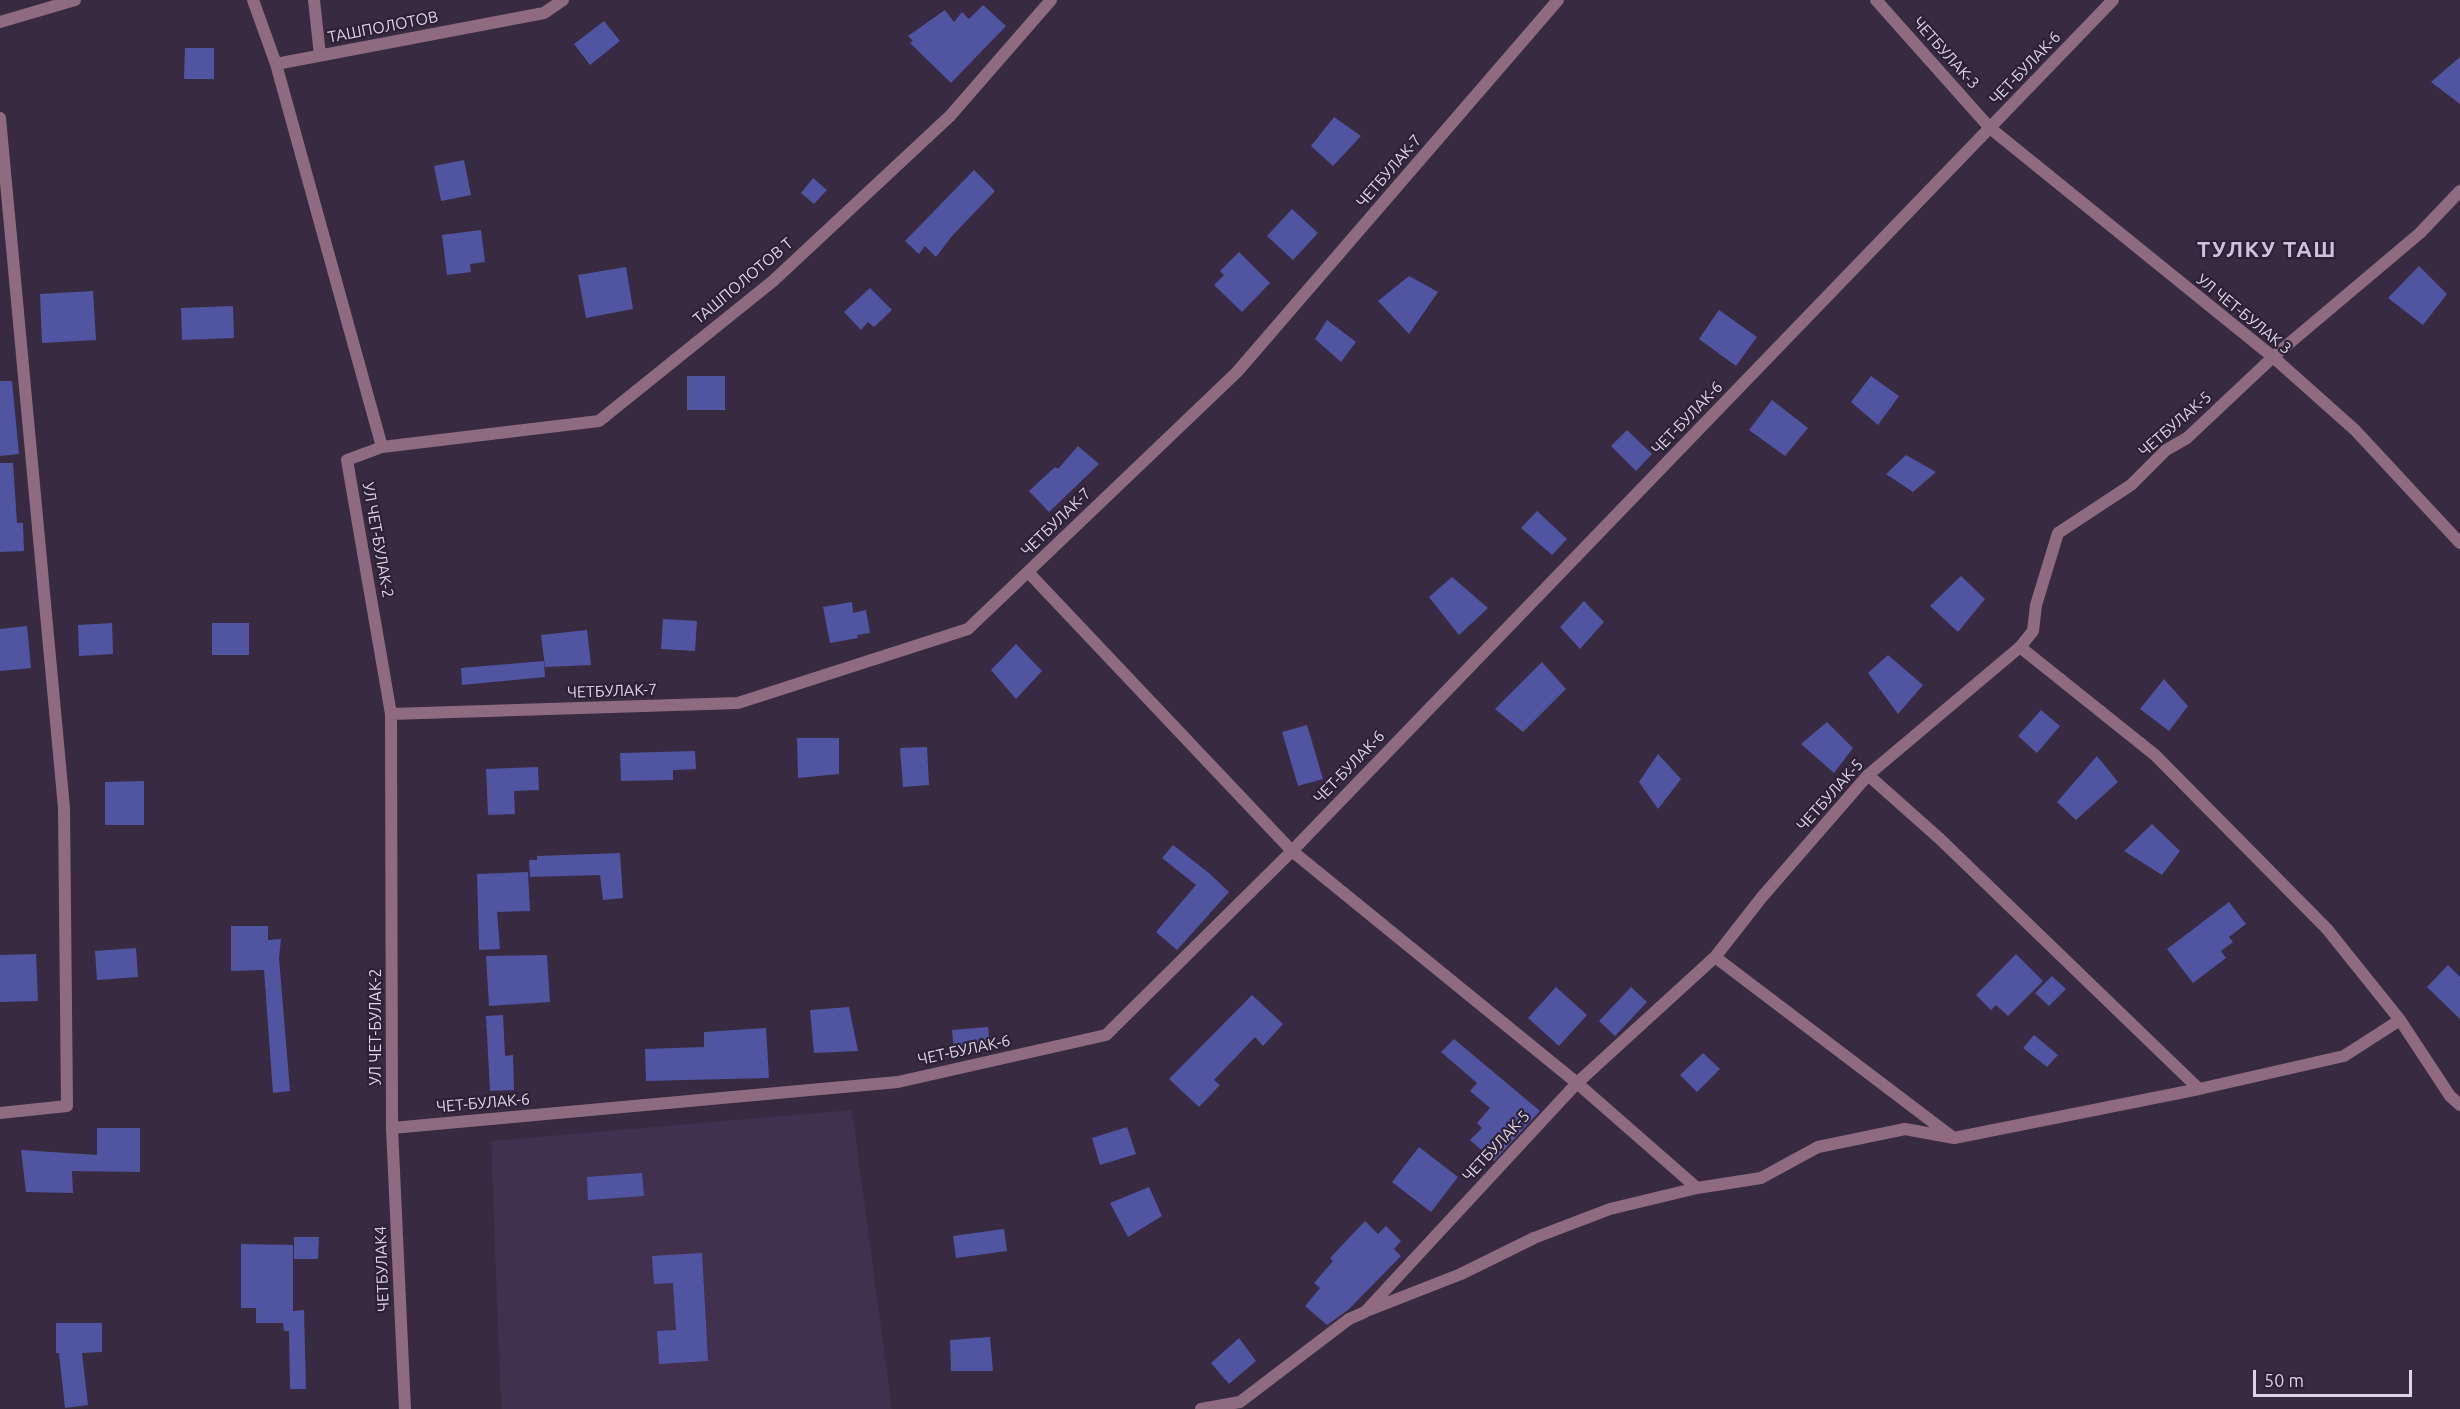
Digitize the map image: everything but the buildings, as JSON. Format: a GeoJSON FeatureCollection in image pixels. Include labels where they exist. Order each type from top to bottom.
{"type":"FeatureCollection","features":[{"type":"Feature","properties":{"kind":"street"},"geometry":{"type":"LineString","coordinates":[[0,22],[75,0]]}},
{"type":"Feature","properties":{"kind":"street"},"geometry":{"type":"LineString","coordinates":[[253,0],[276,64],[382,447]]}},
{"type":"Feature","properties":{"kind":"street"},"geometry":{"type":"LineString","coordinates":[[314,0],[320,55]]}},
{"type":"Feature","properties":{"kind":"street","name":"ТАШПОЛОТОВ"},"geometry":{"type":"LineString","coordinates":[[276,64],[544,13],[563,0]]}},
{"type":"Feature","properties":{"kind":"street","name":"ТАШПОЛОТОВ Т"},"geometry":{"type":"LineString","coordinates":[[382,447],[599,421],[773,281],[950,116],[1051,0]]}},
{"type":"Feature","properties":{"kind":"street","name":"ЧЕТБУЛАК-7"},"geometry":{"type":"LineString","coordinates":[[391,714],[738,703],[968,629],[1237,372],[1558,0]]}},
{"type":"Feature","properties":{"kind":"street","name":"ЧЕТБУЛАК-3"},"geometry":{"type":"LineString","coordinates":[[1876,0],[1990,128]]}},
{"type":"Feature","properties":{"kind":"street","name":"ЧЕТ-БУЛАК-6"},"geometry":{"type":"LineString","coordinates":[[392,1128],[898,1082],[1107,1035],[1292,851],[2113,0]]}},
{"type":"Feature","properties":{"kind":"street"},"geometry":{"type":"LineString","coordinates":[[0,118],[4,210],[64,808],[67,1106],[0,1113]]}},
{"type":"Feature","properties":{"kind":"street","name":"УЛ ЧЕТ-БУЛАК 3"},"geometry":{"type":"LineString","coordinates":[[1990,128],[2273,357],[2355,430],[2460,543]]}},
{"type":"Feature","properties":{"kind":"street","name":"ЧЕТБУЛАК-5"},"geometry":{"type":"LineString","coordinates":[[1201,1409],[1240,1401],[1349,1318],[1365,1312],[1577,1083],[1715,957],[1762,897],[1868,776],[2020,647],[2033,631],[2036,605],[2058,532],[2131,485],[2166,450],[2187,438],[2273,357],[2420,233],[2460,191]]}},
{"type":"Feature","properties":{"kind":"street","name":"УЛ ЧЕТ-БУЛАК-2"},"geometry":{"type":"LineString","coordinates":[[382,447],[347,460],[391,714],[392,1128]]}},
{"type":"Feature","properties":{"kind":"street"},"geometry":{"type":"LineString","coordinates":[[1028,572],[1292,851],[1577,1083],[1697,1188]]}},
{"type":"Feature","properties":{"kind":"street"},"geometry":{"type":"LineString","coordinates":[[2020,647],[2155,755],[2327,929],[2400,1020],[2450,1096],[2460,1105]]}},
{"type":"Feature","properties":{"kind":"street"},"geometry":{"type":"LineString","coordinates":[[1868,776],[1940,839],[2199,1089]]}},
{"type":"Feature","properties":{"kind":"street"},"geometry":{"type":"LineString","coordinates":[[1715,957],[1954,1138]]}},
{"type":"Feature","properties":{"kind":"street"},"geometry":{"type":"LineString","coordinates":[[1365,1312],[1461,1274],[1534,1238],[1610,1209],[1697,1188],[1761,1178],[1818,1147],[1905,1129],[1954,1138],[2199,1089],[2344,1056],[2400,1020]]}},
{"type":"Feature","properties":{"kind":"street","name":"ЧЕТБУЛАК4"},"geometry":{"type":"LineString","coordinates":[[392,1128],[405,1409]]}},
{"type":"Feature","properties":{"kind":"shaded area"},"geometry":{"type":"Polygon","coordinates":[[[852,1110],[892,1409],[501,1409],[491,1141],[852,1110]]]}},
{"type":"Feature","properties":{"kind":"district","name":"ТУЛКУ ТАШ"},"geometry":{"type":"Point","coordinates":[2267,250]}}]}
